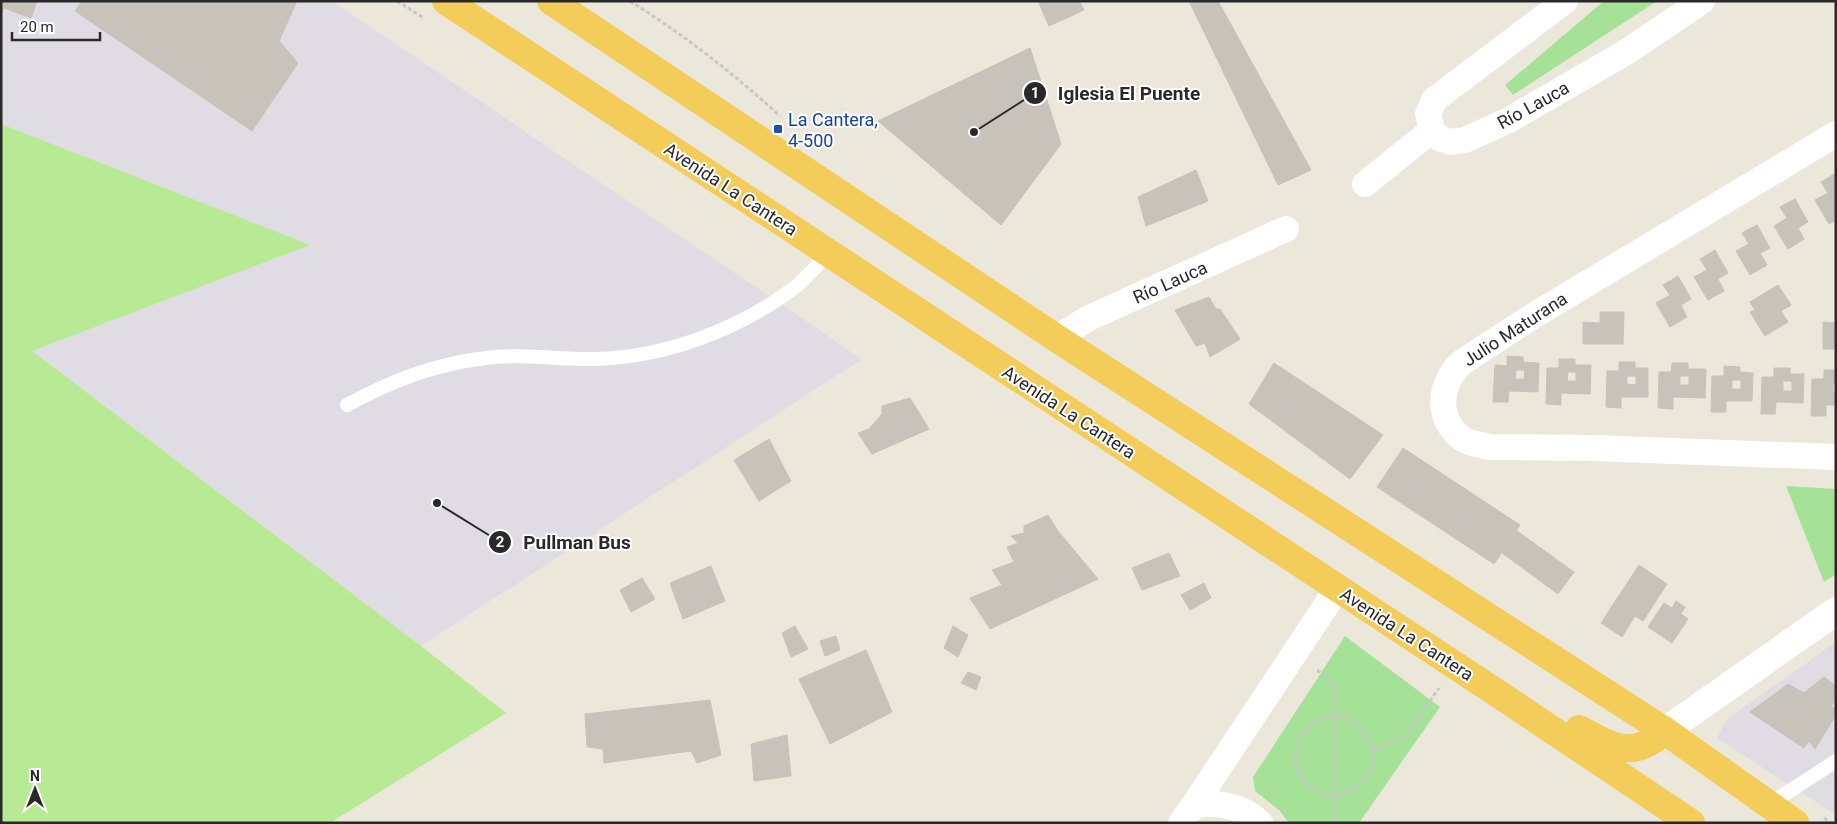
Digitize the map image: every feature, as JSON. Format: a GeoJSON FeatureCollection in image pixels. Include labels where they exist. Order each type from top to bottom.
{"type":"FeatureCollection","features":[{"type":"Feature","properties":{"kind":"highway","name":"Avenida La Cantera"},"geometry":{"type":"LineString","coordinates":[[446,1],[1500,695],[1691,823]]}},
{"type":"Feature","properties":{"kind":"highway"},"geometry":{"type":"LineString","coordinates":[[551,1],[1056,338],[1665,731],[1794,823]]}},
{"type":"Feature","properties":{"kind":"highway"},"geometry":{"type":"LineString","coordinates":[[1500,695],[1551,714],[1612,747],[1632,749],[1646,744],[1665,731]]}},
{"type":"Feature","properties":{"kind":"main road"},"geometry":{"type":"LineString","coordinates":[[1665,731],[1836,611]]}},
{"type":"Feature","properties":{"kind":"street"},"geometry":{"type":"LineString","coordinates":[[1366,184],[1432,130],[1428,114],[1434,100],[1565,1]]}},
{"type":"Feature","properties":{"kind":"street","name":"Río Lauca"},"geometry":{"type":"LineString","coordinates":[[1432,130],[1440,138],[1450,142],[1458,141],[1465,140],[1509,120],[1628,51],[1702,1]]}},
{"type":"Feature","properties":{"kind":"street","name":"Julio Maturana"},"geometry":{"type":"LineString","coordinates":[[1836,134],[1534,316],[1461,363],[1452,371],[1446,381],[1443,405],[1446,418],[1454,430],[1463,439],[1483,446],[1836,457]]}},
{"type":"Feature","properties":{"kind":"street","name":"Río Lauca"},"geometry":{"type":"LineString","coordinates":[[1056,338],[1089,318],[1286,230]]}},
{"type":"Feature","properties":{"kind":"street"},"geometry":{"type":"LineString","coordinates":[[1188,814],[1337,589]]}},
{"type":"Feature","properties":{"kind":"street"},"geometry":{"type":"LineString","coordinates":[[1188,814],[1210,803],[1227,805],[1242,810],[1260,823]]}},
{"type":"Feature","properties":{"kind":"lane"},"geometry":{"type":"LineString","coordinates":[[347,405],[380,387],[415,373],[451,363],[488,357],[525,356],[598,359],[635,355],[706,336],[741,320],[775,301],[812,272],[828,253]]}},
{"type":"Feature","properties":{"kind":"lane"},"geometry":{"type":"LineString","coordinates":[[1768,805],[1836,762]]}},
{"type":"Feature","properties":{"kind":"path"},"geometry":{"type":"LineString","coordinates":[[1294,654],[1335,683],[1335,823]]}},
{"type":"Feature","properties":{"kind":"path"},"geometry":{"type":"LineString","coordinates":[[1373,751],[1406,736],[1441,686]]}},
{"type":"Feature","properties":{"kind":"path"},"geometry":{"type":"LineString","coordinates":[[1334,716],[1348,719],[1360,726],[1368,737],[1373,751],[1372,765],[1366,778],[1355,788],[1342,794],[1328,794],[1314,790],[1304,782],[1298,772],[1294,759],[1298,741],[1308,726],[1320,719],[1334,716]]}},
{"type":"Feature","properties":{"kind":"shaded area"},"geometry":{"type":"Polygon","coordinates":[[[1,1],[332,1],[862,359],[421,646],[32,351],[309,245],[1,124],[1,1]]]}},
{"type":"Feature","properties":{"kind":"shaded area"},"geometry":{"type":"Polygon","coordinates":[[[1836,642],[1836,815],[1717,738],[1727,719],[1836,642]]]}},
{"type":"Feature","properties":{"kind":"green space"},"geometry":{"type":"Polygon","coordinates":[[[1604,1],[1657,1],[1513,95],[1505,85],[1604,1]]]}},
{"type":"Feature","properties":{"kind":"green space"},"geometry":{"type":"Polygon","coordinates":[[[1,124],[310,245],[32,351],[421,646],[506,713],[330,823],[1,823],[1,124]]]}},
{"type":"Feature","properties":{"kind":"green space"},"geometry":{"type":"Polygon","coordinates":[[[1786,486],[1836,489],[1836,574],[1824,582],[1786,486]]]}},
{"type":"Feature","properties":{"kind":"green space"},"geometry":{"type":"Polygon","coordinates":[[[1345,636],[1440,707],[1359,823],[1289,823],[1280,811],[1255,791],[1253,777],[1345,636]]]}},
{"type":"Feature","properties":{"kind":"building"},"geometry":{"type":"Polygon","coordinates":[[[1,1],[37,1],[31,18],[4,8],[1,15],[1,1]]]}},
{"type":"Feature","properties":{"kind":"building"},"geometry":{"type":"Polygon","coordinates":[[[82,1],[297,1],[279,41],[298,63],[252,131],[75,11],[82,1]]]}},
{"type":"Feature","properties":{"kind":"building"},"geometry":{"type":"Polygon","coordinates":[[[1038,1],[1079,1],[1084,10],[1049,26],[1038,1]]]}},
{"type":"Feature","properties":{"kind":"building"},"geometry":{"type":"Polygon","coordinates":[[[1189,1],[1218,1],[1311,170],[1278,185],[1189,1]]]}},
{"type":"Feature","properties":{"kind":"building"},"geometry":{"type":"Polygon","coordinates":[[[1030,48],[1061,144],[1001,225],[878,121],[1030,48]]]}},
{"type":"Feature","properties":{"kind":"building"},"geometry":{"type":"Polygon","coordinates":[[[1196,170],[1208,201],[1146,226],[1138,197],[1196,170]]]}},
{"type":"Feature","properties":{"kind":"building"},"geometry":{"type":"Polygon","coordinates":[[[1836,173],[1836,220],[1829,224],[1815,200],[1828,193],[1821,182],[1836,173]]]}},
{"type":"Feature","properties":{"kind":"building"},"geometry":{"type":"Polygon","coordinates":[[[1795,199],[1808,222],[1798,228],[1804,239],[1788,249],[1774,226],[1787,218],[1780,207],[1795,199]]]}},
{"type":"Feature","properties":{"kind":"building"},"geometry":{"type":"Polygon","coordinates":[[[1757,225],[1770,248],[1760,253],[1767,265],[1750,275],[1736,251],[1749,244],[1742,233],[1757,225]]]}},
{"type":"Feature","properties":{"kind":"building"},"geometry":{"type":"Polygon","coordinates":[[[1715,250],[1728,273],[1718,279],[1724,291],[1708,300],[1694,277],[1707,270],[1700,259],[1715,250]]]}},
{"type":"Feature","properties":{"kind":"building"},"geometry":{"type":"Polygon","coordinates":[[[1678,276],[1691,299],[1681,305],[1687,317],[1670,327],[1656,303],[1670,295],[1663,285],[1678,276]]]}},
{"type":"Feature","properties":{"kind":"building"},"geometry":{"type":"Polygon","coordinates":[[[1778,285],[1791,305],[1781,311],[1788,322],[1765,336],[1750,312],[1755,310],[1750,302],[1778,285]]]}},
{"type":"Feature","properties":{"kind":"building"},"geometry":{"type":"Polygon","coordinates":[[[1209,297],[1216,309],[1220,309],[1240,339],[1210,357],[1205,343],[1196,346],[1175,310],[1209,297]]]}},
{"type":"Feature","properties":{"kind":"building"},"geometry":{"type":"Polygon","coordinates":[[[1600,312],[1624,312],[1623,344],[1583,344],[1583,322],[1600,323],[1600,312]]]}},
{"type":"Feature","properties":{"kind":"building"},"geometry":{"type":"Polygon","coordinates":[[[1823,322],[1836,323],[1836,349],[1823,349],[1823,322]]]}},
{"type":"Feature","properties":{"kind":"building"},"geometry":{"type":"Polygon","coordinates":[[[1507,356],[1523,357],[1523,362],[1539,363],[1538,392],[1509,391],[1508,402],[1493,402],[1495,365],[1507,366],[1507,356]],[[1516,370],[1515,379],[1524,379],[1525,370],[1516,370]]]}},
{"type":"Feature","properties":{"kind":"building"},"geometry":{"type":"Polygon","coordinates":[[[1559,359],[1575,359],[1575,365],[1591,365],[1590,394],[1561,393],[1561,405],[1546,404],[1547,368],[1559,368],[1559,359]],[[1568,372],[1567,381],[1576,381],[1576,372],[1568,372]]]}},
{"type":"Feature","properties":{"kind":"building"},"geometry":{"type":"Polygon","coordinates":[[[1619,362],[1635,362],[1635,368],[1648,368],[1648,397],[1621,397],[1621,408],[1606,407],[1607,371],[1619,371],[1619,362]],[[1627,376],[1627,384],[1636,385],[1636,376],[1627,376]]]}},
{"type":"Feature","properties":{"kind":"building"},"geometry":{"type":"Polygon","coordinates":[[[1274,363],[1383,435],[1350,479],[1249,404],[1274,363]]]}},
{"type":"Feature","properties":{"kind":"building"},"geometry":{"type":"Polygon","coordinates":[[[1672,363],[1688,363],[1688,369],[1706,369],[1705,398],[1673,397],[1673,409],[1658,408],[1659,372],[1671,372],[1672,363]],[[1680,376],[1680,385],[1689,385],[1689,376],[1680,376]]]}},
{"type":"Feature","properties":{"kind":"building"},"geometry":{"type":"Polygon","coordinates":[[[1724,366],[1740,367],[1740,372],[1753,373],[1752,401],[1726,401],[1726,412],[1711,412],[1712,376],[1724,376],[1724,366]],[[1732,380],[1732,389],[1741,389],[1741,380],[1732,380]]]}},
{"type":"Feature","properties":{"kind":"building"},"geometry":{"type":"Polygon","coordinates":[[[1774,368],[1790,368],[1790,374],[1804,374],[1803,403],[1776,402],[1775,414],[1761,414],[1762,377],[1774,377],[1774,368]],[[1783,381],[1783,391],[1792,391],[1792,381],[1783,381]]]}},
{"type":"Feature","properties":{"kind":"building"},"geometry":{"type":"Polygon","coordinates":[[[1824,370],[1836,370],[1836,384],[1833,384],[1833,393],[1836,393],[1836,405],[1826,405],[1826,416],[1811,416],[1812,379],[1824,379],[1824,370]]]}},
{"type":"Feature","properties":{"kind":"building"},"geometry":{"type":"Polygon","coordinates":[[[910,398],[929,429],[872,454],[858,433],[869,429],[882,414],[882,406],[910,398]]]}},
{"type":"Feature","properties":{"kind":"building"},"geometry":{"type":"Polygon","coordinates":[[[769,439],[791,481],[759,501],[734,460],[769,439]]]}},
{"type":"Feature","properties":{"kind":"building"},"geometry":{"type":"Polygon","coordinates":[[[1403,448],[1520,525],[1494,564],[1377,487],[1403,448]]]}},
{"type":"Feature","properties":{"kind":"building"},"geometry":{"type":"Polygon","coordinates":[[[1048,515],[1058,531],[1098,579],[990,629],[970,598],[1002,585],[992,570],[1014,562],[1007,547],[1018,543],[1011,536],[1024,533],[1024,526],[1048,515]]]}},
{"type":"Feature","properties":{"kind":"building"},"geometry":{"type":"Polygon","coordinates":[[[1517,531],[1574,572],[1558,594],[1502,553],[1517,531]]]}},
{"type":"Feature","properties":{"kind":"building"},"geometry":{"type":"Polygon","coordinates":[[[1169,553],[1180,576],[1142,590],[1132,568],[1169,553]]]}},
{"type":"Feature","properties":{"kind":"building"},"geometry":{"type":"Polygon","coordinates":[[[1639,565],[1667,584],[1643,621],[1635,616],[1622,637],[1601,623],[1639,565]]]}},
{"type":"Feature","properties":{"kind":"building"},"geometry":{"type":"Polygon","coordinates":[[[711,566],[725,601],[683,619],[670,583],[711,566]]]}},
{"type":"Feature","properties":{"kind":"building"},"geometry":{"type":"Polygon","coordinates":[[[642,578],[655,599],[631,612],[620,590],[642,578]]]}},
{"type":"Feature","properties":{"kind":"building"},"geometry":{"type":"Polygon","coordinates":[[[1204,583],[1211,598],[1190,610],[1181,595],[1204,583]]]}},
{"type":"Feature","properties":{"kind":"building"},"geometry":{"type":"Polygon","coordinates":[[[1676,601],[1685,607],[1681,614],[1688,619],[1672,643],[1648,627],[1664,603],[1672,608],[1676,601]]]}},
{"type":"Feature","properties":{"kind":"building"},"geometry":{"type":"Polygon","coordinates":[[[795,626],[808,649],[791,657],[782,633],[795,626]]]}},
{"type":"Feature","properties":{"kind":"building"},"geometry":{"type":"Polygon","coordinates":[[[953,626],[968,635],[958,657],[944,648],[953,626]]]}},
{"type":"Feature","properties":{"kind":"building"},"geometry":{"type":"Polygon","coordinates":[[[836,636],[840,650],[825,656],[820,641],[836,636]]]}},
{"type":"Feature","properties":{"kind":"building"},"geometry":{"type":"Polygon","coordinates":[[[866,650],[892,712],[830,744],[799,679],[866,650]]]}},
{"type":"Feature","properties":{"kind":"building"},"geometry":{"type":"Polygon","coordinates":[[[968,672],[981,677],[976,690],[961,683],[968,672]]]}},
{"type":"Feature","properties":{"kind":"building"},"geometry":{"type":"Polygon","coordinates":[[[1824,677],[1836,686],[1836,700],[1831,706],[1836,710],[1836,715],[1815,749],[1809,741],[1804,748],[1750,712],[1788,684],[1804,693],[1824,677]]]}},
{"type":"Feature","properties":{"kind":"building"},"geometry":{"type":"Polygon","coordinates":[[[710,700],[721,755],[697,763],[691,751],[604,763],[603,749],[587,747],[585,714],[710,700]]]}},
{"type":"Feature","properties":{"kind":"building"},"geometry":{"type":"Polygon","coordinates":[[[787,735],[791,776],[754,781],[751,744],[787,735]]]}},
{"type":"Feature","properties":{"kind":"place","name":"La Cantera, 4-500"},"geometry":{"type":"Point","coordinates":[778,129]}},
{"type":"Feature","properties":{"kind":"place","name":"Iglesia El Puente"},"geometry":{"type":"Point","coordinates":[974,132]}},
{"type":"Feature","properties":{"kind":"place","name":"Pullman Bus"},"geometry":{"type":"Point","coordinates":[437,503]}}]}
